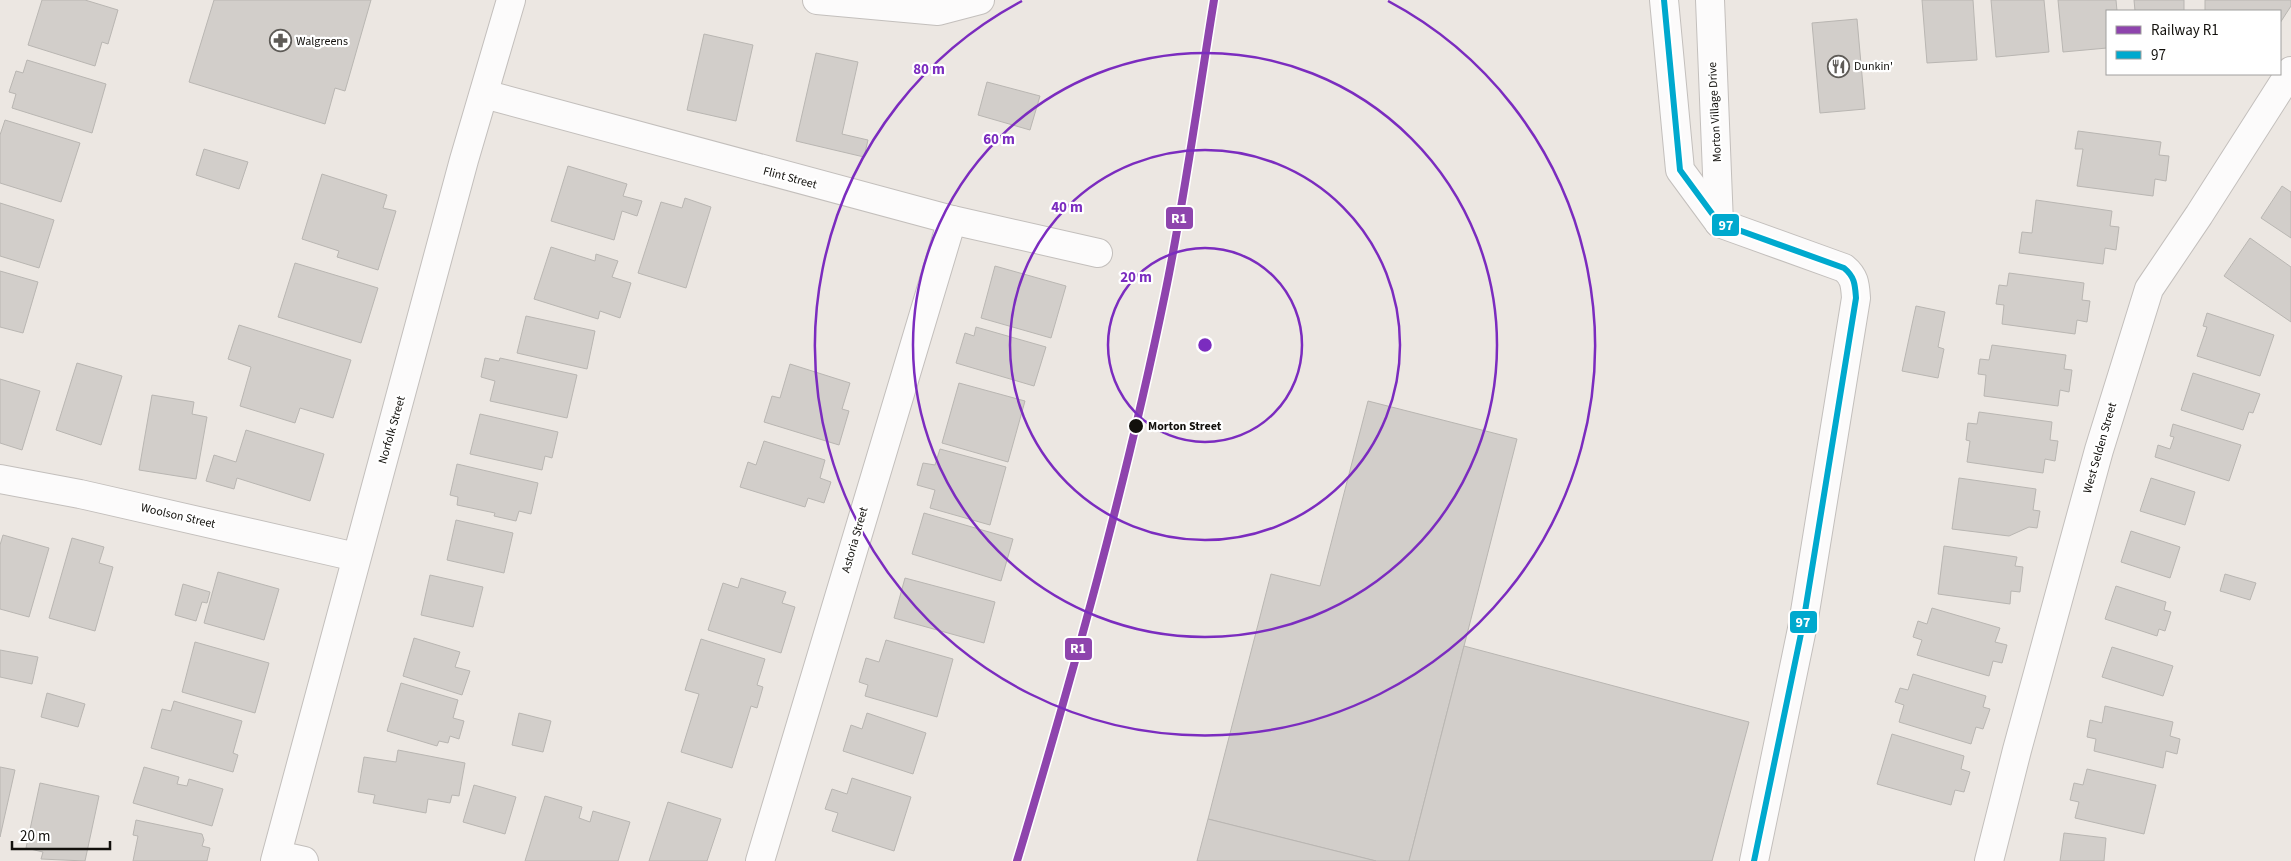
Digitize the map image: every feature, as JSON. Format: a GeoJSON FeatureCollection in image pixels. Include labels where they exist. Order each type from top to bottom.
{"type":"FeatureCollection","features":[{"type":"Feature","properties":{"kind":"main road","name":"Norfolk Street"},"geometry":{"type":"LineString","coordinates":[[276,858],[356,557],[510,0]]}},
{"type":"Feature","properties":{"kind":"main road"},"geometry":{"type":"LineString","coordinates":[[817,0],[938,11],[980,0]]}},
{"type":"Feature","properties":{"kind":"main road"},"geometry":{"type":"LineString","coordinates":[[1664,0],[1680,170],[1719,223],[1844,268],[1852,275],[1855,282],[1856,298],[1803,624],[1754,861]]}},
{"type":"Feature","properties":{"kind":"main road","name":"Morton Village Drive"},"geometry":{"type":"LineString","coordinates":[[1710,0],[1719,223]]}},
{"type":"Feature","properties":{"kind":"main road","name":"West Selden Street"},"geometry":{"type":"LineString","coordinates":[[1989,861],[2098,450],[2149,289],[2199,215],[2291,71]]}},
{"type":"Feature","properties":{"kind":"main road","name":"Flint Street"},"geometry":{"type":"LineString","coordinates":[[484,94],[952,220],[1098,253]]}},
{"type":"Feature","properties":{"kind":"main road","name":"Astoria Street"},"geometry":{"type":"LineString","coordinates":[[760,861],[952,220]]}},
{"type":"Feature","properties":{"kind":"main road","name":"Woolson Street"},"geometry":{"type":"LineString","coordinates":[[0,479],[80,494],[356,557]]}},
{"type":"Feature","properties":{"kind":"main road"},"geometry":{"type":"LineString","coordinates":[[276,858],[304,861]]}},
{"type":"Feature","properties":{"kind":"building"},"geometry":{"type":"Polygon","coordinates":[[[42,0],[85,0],[118,10],[108,44],[102,42],[95,66],[28,45],[42,0]]]}},
{"type":"Feature","properties":{"kind":"building","name":"Walgreens"},"geometry":{"type":"Polygon","coordinates":[[[214,0],[371,0],[345,91],[335,88],[325,124],[189,82],[214,0]]]}},
{"type":"Feature","properties":{"kind":"building"},"geometry":{"type":"Polygon","coordinates":[[[1922,0],[1973,0],[1977,60],[1927,63],[1922,0]]]}},
{"type":"Feature","properties":{"kind":"building"},"geometry":{"type":"Polygon","coordinates":[[[1991,0],[2044,0],[2049,52],[1996,57],[1991,0]]]}},
{"type":"Feature","properties":{"kind":"building"},"geometry":{"type":"Polygon","coordinates":[[[2058,0],[2116,0],[2117,10],[2106,10],[2106,48],[2063,52],[2058,0]]]}},
{"type":"Feature","properties":{"kind":"building"},"geometry":{"type":"Polygon","coordinates":[[[2134,0],[2184,0],[2184,10],[2135,10],[2134,0]]]}},
{"type":"Feature","properties":{"kind":"building"},"geometry":{"type":"Polygon","coordinates":[[[2205,0],[2291,0],[2291,6],[2281,21],[2281,10],[2205,10],[2205,0]]]}},
{"type":"Feature","properties":{"kind":"building","name":"Dunkin'"},"geometry":{"type":"Polygon","coordinates":[[[1857,19],[1865,109],[1820,113],[1812,23],[1857,19]]]}},
{"type":"Feature","properties":{"kind":"building"},"geometry":{"type":"Polygon","coordinates":[[[704,34],[753,45],[736,121],[687,110],[704,34]]]}},
{"type":"Feature","properties":{"kind":"building"},"geometry":{"type":"Polygon","coordinates":[[[816,53],[858,62],[842,134],[868,140],[864,157],[796,141],[816,53]]]}},
{"type":"Feature","properties":{"kind":"building"},"geometry":{"type":"Polygon","coordinates":[[[27,60],[106,84],[92,133],[12,108],[16,94],[9,92],[16,71],[23,73],[27,60]]]}},
{"type":"Feature","properties":{"kind":"building"},"geometry":{"type":"Polygon","coordinates":[[[987,82],[1040,96],[1030,130],[978,115],[987,82]]]}},
{"type":"Feature","properties":{"kind":"building"},"geometry":{"type":"Polygon","coordinates":[[[5,120],[80,143],[61,202],[0,183],[0,135],[5,120]]]}},
{"type":"Feature","properties":{"kind":"building"},"geometry":{"type":"Polygon","coordinates":[[[2078,131],[2161,142],[2159,155],[2169,156],[2166,181],[2155,179],[2153,196],[2077,186],[2083,149],[2075,149],[2078,131]]]}},
{"type":"Feature","properties":{"kind":"building"},"geometry":{"type":"Polygon","coordinates":[[[204,149],[248,162],[239,189],[196,175],[204,149]]]}},
{"type":"Feature","properties":{"kind":"building"},"geometry":{"type":"Polygon","coordinates":[[[568,166],[627,184],[623,196],[642,201],[637,216],[622,211],[614,240],[551,221],[568,166]]]}},
{"type":"Feature","properties":{"kind":"building"},"geometry":{"type":"Polygon","coordinates":[[[322,174],[387,195],[383,208],[396,211],[378,270],[337,257],[339,251],[302,239],[322,174]]]}},
{"type":"Feature","properties":{"kind":"building"},"geometry":{"type":"Polygon","coordinates":[[[2282,186],[2291,192],[2291,238],[2261,218],[2282,186]]]}},
{"type":"Feature","properties":{"kind":"building"},"geometry":{"type":"Polygon","coordinates":[[[685,198],[711,207],[686,288],[638,273],[661,202],[682,208],[685,198]]]}},
{"type":"Feature","properties":{"kind":"building"},"geometry":{"type":"Polygon","coordinates":[[[2036,200],[2112,211],[2110,226],[2119,227],[2116,250],[2105,248],[2103,264],[2019,253],[2022,232],[2032,233],[2036,200]]]}},
{"type":"Feature","properties":{"kind":"building"},"geometry":{"type":"Polygon","coordinates":[[[0,203],[54,220],[39,268],[0,256],[0,203]]]}},
{"type":"Feature","properties":{"kind":"building"},"geometry":{"type":"Polygon","coordinates":[[[2250,238],[2291,267],[2291,322],[2224,276],[2250,238]]]}},
{"type":"Feature","properties":{"kind":"building"},"geometry":{"type":"Polygon","coordinates":[[[551,247],[595,261],[596,254],[618,261],[612,277],[631,283],[620,318],[600,311],[598,319],[534,299],[551,247]]]}},
{"type":"Feature","properties":{"kind":"building"},"geometry":{"type":"Polygon","coordinates":[[[295,263],[378,288],[361,343],[278,317],[295,263]]]}},
{"type":"Feature","properties":{"kind":"building"},"geometry":{"type":"Polygon","coordinates":[[[995,266],[1066,286],[1051,338],[981,318],[995,266]]]}},
{"type":"Feature","properties":{"kind":"building"},"geometry":{"type":"Polygon","coordinates":[[[0,271],[38,282],[23,333],[0,327],[0,271]]]}},
{"type":"Feature","properties":{"kind":"building"},"geometry":{"type":"Polygon","coordinates":[[[2009,273],[2084,283],[2082,300],[2090,301],[2087,322],[2077,320],[2075,334],[2002,324],[2004,305],[1996,304],[1999,285],[2007,286],[2009,273]]]}},
{"type":"Feature","properties":{"kind":"building"},"geometry":{"type":"Polygon","coordinates":[[[1916,306],[1945,312],[1938,347],[1944,349],[1938,378],[1902,371],[1916,306]]]}},
{"type":"Feature","properties":{"kind":"building"},"geometry":{"type":"Polygon","coordinates":[[[2207,313],[2274,335],[2260,376],[2197,356],[2207,327],[2203,326],[2207,313]]]}},
{"type":"Feature","properties":{"kind":"building"},"geometry":{"type":"Polygon","coordinates":[[[526,316],[595,331],[587,369],[517,353],[526,316]]]}},
{"type":"Feature","properties":{"kind":"building"},"geometry":{"type":"Polygon","coordinates":[[[239,325],[351,360],[333,418],[300,408],[295,423],[240,406],[251,367],[228,359],[239,325]]]}},
{"type":"Feature","properties":{"kind":"building"},"geometry":{"type":"Polygon","coordinates":[[[976,327],[1046,347],[1034,386],[956,363],[965,333],[974,336],[976,327]]]}},
{"type":"Feature","properties":{"kind":"building"},"geometry":{"type":"Polygon","coordinates":[[[1992,345],[2066,355],[2064,369],[2072,370],[2069,392],[2060,390],[2058,406],[1984,396],[1986,375],[1978,374],[1980,359],[1989,360],[1992,345]]]}},
{"type":"Feature","properties":{"kind":"building"},"geometry":{"type":"Polygon","coordinates":[[[485,358],[499,361],[500,358],[577,375],[567,418],[490,401],[495,381],[481,377],[485,358]]]}},
{"type":"Feature","properties":{"kind":"building"},"geometry":{"type":"Polygon","coordinates":[[[77,363],[122,376],[101,445],[56,430],[77,363]]]}},
{"type":"Feature","properties":{"kind":"building"},"geometry":{"type":"Polygon","coordinates":[[[790,364],[850,383],[842,409],[849,411],[839,445],[764,422],[772,396],[780,398],[790,364]]]}},
{"type":"Feature","properties":{"kind":"building"},"geometry":{"type":"Polygon","coordinates":[[[2193,373],[2260,394],[2253,413],[2249,412],[2243,430],[2181,410],[2193,373]]]}},
{"type":"Feature","properties":{"kind":"building"},"geometry":{"type":"Polygon","coordinates":[[[0,379],[40,391],[22,450],[0,443],[0,379]]]}},
{"type":"Feature","properties":{"kind":"building"},"geometry":{"type":"Polygon","coordinates":[[[959,383],[1025,401],[1008,462],[942,443],[959,383]]]}},
{"type":"Feature","properties":{"kind":"building"},"geometry":{"type":"Polygon","coordinates":[[[152,395],[194,402],[192,414],[207,417],[196,479],[139,470],[152,395]]]}},
{"type":"Feature","properties":{"kind":"building"},"geometry":{"type":"Polygon","coordinates":[[[1368,401],[1517,439],[1409,861],[1376,861],[1208,819],[1271,574],[1320,586],[1368,401]]]}},
{"type":"Feature","properties":{"kind":"building"},"geometry":{"type":"Polygon","coordinates":[[[1979,412],[2052,422],[2050,440],[2058,441],[2055,461],[2045,459],[2043,473],[1967,462],[1970,441],[1966,440],[1968,423],[1977,424],[1979,412]]]}},
{"type":"Feature","properties":{"kind":"building"},"geometry":{"type":"Polygon","coordinates":[[[480,414],[558,432],[552,458],[545,456],[542,470],[470,454],[480,414]]]}},
{"type":"Feature","properties":{"kind":"building"},"geometry":{"type":"Polygon","coordinates":[[[2173,424],[2241,445],[2229,481],[2155,457],[2158,445],[2170,449],[2174,437],[2170,436],[2173,424]]]}},
{"type":"Feature","properties":{"kind":"building"},"geometry":{"type":"Polygon","coordinates":[[[246,430],[324,454],[310,501],[237,478],[234,489],[206,481],[214,455],[236,462],[246,430]]]}},
{"type":"Feature","properties":{"kind":"building"},"geometry":{"type":"Polygon","coordinates":[[[764,441],[825,460],[820,478],[831,482],[824,503],[808,498],[805,507],[740,487],[748,462],[756,465],[764,441]]]}},
{"type":"Feature","properties":{"kind":"building"},"geometry":{"type":"Polygon","coordinates":[[[940,449],[1006,467],[990,525],[930,508],[935,490],[917,485],[923,463],[935,465],[940,449]]]}},
{"type":"Feature","properties":{"kind":"building"},"geometry":{"type":"Polygon","coordinates":[[[457,464],[538,483],[531,514],[519,511],[516,521],[494,516],[495,513],[457,505],[458,497],[450,495],[457,464]]]}},
{"type":"Feature","properties":{"kind":"building"},"geometry":{"type":"Polygon","coordinates":[[[1959,478],[2036,489],[2033,510],[2040,511],[2037,528],[2029,527],[2009,536],[1952,529],[1959,478]]]}},
{"type":"Feature","properties":{"kind":"building"},"geometry":{"type":"Polygon","coordinates":[[[2151,478],[2195,492],[2185,525],[2140,511],[2151,478]]]}},
{"type":"Feature","properties":{"kind":"building"},"geometry":{"type":"Polygon","coordinates":[[[924,513],[1013,539],[1001,581],[912,554],[924,513]]]}},
{"type":"Feature","properties":{"kind":"building"},"geometry":{"type":"Polygon","coordinates":[[[456,520],[513,533],[504,573],[447,560],[456,520]]]}},
{"type":"Feature","properties":{"kind":"building"},"geometry":{"type":"Polygon","coordinates":[[[2131,531],[2180,547],[2170,578],[2121,562],[2131,531]]]}},
{"type":"Feature","properties":{"kind":"building"},"geometry":{"type":"Polygon","coordinates":[[[3,535],[49,548],[29,617],[0,609],[0,545],[3,535]]]}},
{"type":"Feature","properties":{"kind":"building"},"geometry":{"type":"Polygon","coordinates":[[[72,538],[104,547],[99,563],[113,567],[95,631],[49,618],[72,538]]]}},
{"type":"Feature","properties":{"kind":"building"},"geometry":{"type":"Polygon","coordinates":[[[1944,546],[2017,557],[2015,566],[2023,567],[2020,592],[2011,591],[2010,604],[1938,594],[1944,546]]]}},
{"type":"Feature","properties":{"kind":"building"},"geometry":{"type":"Polygon","coordinates":[[[218,572],[279,589],[264,640],[204,623],[218,572]]]}},
{"type":"Feature","properties":{"kind":"building"},"geometry":{"type":"Polygon","coordinates":[[[2225,574],[2256,583],[2250,600],[2220,591],[2225,574]]]}},
{"type":"Feature","properties":{"kind":"building"},"geometry":{"type":"Polygon","coordinates":[[[430,575],[483,587],[473,627],[421,615],[430,575]]]}},
{"type":"Feature","properties":{"kind":"building"},"geometry":{"type":"Polygon","coordinates":[[[741,578],[786,592],[782,603],[795,607],[781,653],[708,630],[723,583],[738,588],[741,578]]]}},
{"type":"Feature","properties":{"kind":"building"},"geometry":{"type":"Polygon","coordinates":[[[905,578],[995,602],[984,643],[894,618],[905,578]]]}},
{"type":"Feature","properties":{"kind":"building"},"geometry":{"type":"Polygon","coordinates":[[[183,584],[210,592],[207,603],[202,602],[196,621],[175,615],[183,584]]]}},
{"type":"Feature","properties":{"kind":"building"},"geometry":{"type":"Polygon","coordinates":[[[2116,586],[2166,602],[2164,610],[2171,612],[2165,631],[2159,629],[2157,636],[2105,619],[2116,586]]]}},
{"type":"Feature","properties":{"kind":"building"},"geometry":{"type":"Polygon","coordinates":[[[1932,608],[2000,628],[1995,642],[2007,645],[2002,663],[1993,661],[1989,676],[1917,655],[1922,640],[1913,637],[1918,621],[1927,624],[1932,608]]]}},
{"type":"Feature","properties":{"kind":"building"},"geometry":{"type":"Polygon","coordinates":[[[414,638],[460,652],[455,667],[470,671],[462,695],[403,676],[414,638]]]}},
{"type":"Feature","properties":{"kind":"building"},"geometry":{"type":"Polygon","coordinates":[[[701,639],[765,659],[757,685],[763,687],[757,708],[751,706],[732,768],[681,752],[699,694],[685,690],[701,639]]]}},
{"type":"Feature","properties":{"kind":"building"},"geometry":{"type":"Polygon","coordinates":[[[886,640],[953,659],[937,717],[865,696],[868,685],[859,682],[866,658],[879,662],[886,640]]]}},
{"type":"Feature","properties":{"kind":"building"},"geometry":{"type":"Polygon","coordinates":[[[195,642],[269,663],[255,713],[182,692],[195,642]]]}},
{"type":"Feature","properties":{"kind":"building"},"geometry":{"type":"Polygon","coordinates":[[[1464,646],[1749,722],[1712,861],[1409,861],[1464,646]]]}},
{"type":"Feature","properties":{"kind":"building"},"geometry":{"type":"Polygon","coordinates":[[[2112,647],[2173,666],[2163,696],[2102,677],[2112,647]]]}},
{"type":"Feature","properties":{"kind":"building"},"geometry":{"type":"Polygon","coordinates":[[[0,650],[38,657],[32,684],[0,677],[0,650]]]}},
{"type":"Feature","properties":{"kind":"building"},"geometry":{"type":"Polygon","coordinates":[[[1913,674],[1986,696],[1983,707],[1990,709],[1983,729],[1976,727],[1971,744],[1899,722],[1904,705],[1895,702],[1900,688],[1908,690],[1913,674]]]}},
{"type":"Feature","properties":{"kind":"building"},"geometry":{"type":"Polygon","coordinates":[[[401,683],[458,700],[453,718],[464,721],[459,739],[450,736],[448,743],[439,741],[437,746],[387,731],[401,683]]]}},
{"type":"Feature","properties":{"kind":"building"},"geometry":{"type":"Polygon","coordinates":[[[47,693],[85,704],[78,727],[41,717],[47,693]]]}},
{"type":"Feature","properties":{"kind":"building"},"geometry":{"type":"Polygon","coordinates":[[[174,701],[242,721],[233,753],[238,755],[233,772],[151,748],[162,709],[171,711],[174,701]]]}},
{"type":"Feature","properties":{"kind":"building"},"geometry":{"type":"Polygon","coordinates":[[[2105,706],[2173,722],[2170,736],[2180,739],[2177,754],[2166,751],[2163,768],[2094,751],[2096,739],[2087,737],[2090,720],[2102,723],[2105,706]]]}},
{"type":"Feature","properties":{"kind":"building"},"geometry":{"type":"Polygon","coordinates":[[[519,713],[551,721],[543,752],[512,745],[519,713]]]}},
{"type":"Feature","properties":{"kind":"building"},"geometry":{"type":"Polygon","coordinates":[[[867,713],[926,733],[913,774],[843,751],[851,725],[862,729],[867,713]]]}},
{"type":"Feature","properties":{"kind":"building"},"geometry":{"type":"Polygon","coordinates":[[[1892,734],[1964,756],[1961,769],[1970,772],[1964,792],[1955,790],[1951,805],[1877,784],[1892,734]]]}},
{"type":"Feature","properties":{"kind":"building"},"geometry":{"type":"Polygon","coordinates":[[[398,750],[465,763],[459,796],[452,795],[450,803],[428,799],[426,813],[373,803],[375,795],[358,792],[364,757],[396,762],[398,750]]]}},
{"type":"Feature","properties":{"kind":"building"},"geometry":{"type":"Polygon","coordinates":[[[0,767],[15,770],[0,837],[0,767]]]}},
{"type":"Feature","properties":{"kind":"building"},"geometry":{"type":"Polygon","coordinates":[[[144,767],[179,777],[177,784],[187,786],[189,779],[223,789],[212,826],[133,803],[144,767]]]}},
{"type":"Feature","properties":{"kind":"building"},"geometry":{"type":"Polygon","coordinates":[[[2087,769],[2156,785],[2144,834],[2075,818],[2079,802],[2070,800],[2074,783],[2083,785],[2087,769]]]}},
{"type":"Feature","properties":{"kind":"building"},"geometry":{"type":"Polygon","coordinates":[[[852,778],[911,797],[894,851],[832,831],[838,813],[825,809],[832,789],[847,794],[852,778]]]}},
{"type":"Feature","properties":{"kind":"building"},"geometry":{"type":"Polygon","coordinates":[[[40,783],[99,796],[85,861],[41,859],[43,852],[26,848],[40,783]]]}},
{"type":"Feature","properties":{"kind":"building"},"geometry":{"type":"Polygon","coordinates":[[[474,785],[516,797],[505,834],[463,822],[474,785]]]}},
{"type":"Feature","properties":{"kind":"building"},"geometry":{"type":"Polygon","coordinates":[[[545,796],[582,807],[579,818],[590,822],[593,811],[630,822],[618,861],[525,861],[545,796]]]}},
{"type":"Feature","properties":{"kind":"building"},"geometry":{"type":"Polygon","coordinates":[[[668,802],[721,819],[707,861],[649,861],[668,802]]]}},
{"type":"Feature","properties":{"kind":"building"},"geometry":{"type":"Polygon","coordinates":[[[1208,819],[1376,861],[1197,861],[1208,819]]]}},
{"type":"Feature","properties":{"kind":"building"},"geometry":{"type":"Polygon","coordinates":[[[136,820],[202,834],[204,840],[202,846],[210,848],[207,861],[133,861],[138,836],[133,835],[136,820]]]}},
{"type":"Feature","properties":{"kind":"building"},"geometry":{"type":"Polygon","coordinates":[[[2064,833],[2106,838],[2104,861],[2060,861],[2064,833]]]}},
{"type":"Feature","properties":{"kind":"rail line","name":"R1"},"geometry":{"type":"LineString","coordinates":[[1017,861],[1097,579],[1150,366],[1179,221],[1214,0]]}},
{"type":"Feature","properties":{"kind":"transit line","name":"97"},"geometry":{"type":"LineString","coordinates":[[1664,0],[1680,170],[1719,223],[1844,268],[1848,271],[1854,282],[1856,298],[1803,624],[1754,861]]}},
{"type":"Feature","properties":{"kind":"place","name":"Walgreens"},"geometry":{"type":"Point","coordinates":[280,41]}},
{"type":"Feature","properties":{"kind":"place","name":"Dunkin'"},"geometry":{"type":"Point","coordinates":[1838,66]}},
{"type":"Feature","properties":{"kind":"place","name":"Morton Street"},"geometry":{"type":"Point","coordinates":[1136,426]}}]}
